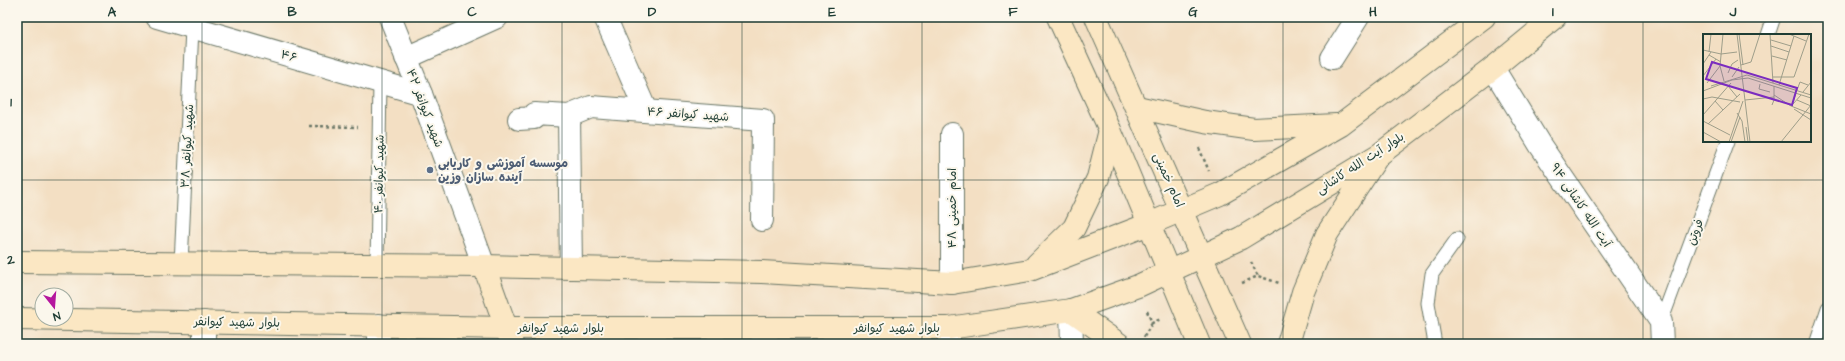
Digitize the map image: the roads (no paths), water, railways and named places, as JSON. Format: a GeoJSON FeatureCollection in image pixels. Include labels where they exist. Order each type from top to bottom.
{"type":"FeatureCollection","features":[{"type":"Feature","properties":{"kind":"main road"},"geometry":{"type":"LineString","coordinates":[[1058,17],[1110,130],[1199,344]]}},
{"type":"Feature","properties":{"kind":"main road","name":"امام خمینی"},"geometry":{"type":"LineString","coordinates":[[1096,17],[1203,256],[1240,344]]}},
{"type":"Feature","properties":{"kind":"main road"},"geometry":{"type":"LineString","coordinates":[[17,262],[484,266],[762,272],[952,283],[1030,270],[1150,224],[1220,194],[1341,125],[1484,17]]}},
{"type":"Feature","properties":{"kind":"main road","name":"بلوار آیت الله کاشانی"},"geometry":{"type":"LineString","coordinates":[[1169,272],[1241,238],[1380,154],[1493,68],[1555,17]]}},
{"type":"Feature","properties":{"kind":"main road"},"geometry":{"type":"LineString","coordinates":[[1137,107],[1204,122],[1254,129],[1341,125]]}},
{"type":"Feature","properties":{"kind":"main road"},"geometry":{"type":"LineString","coordinates":[[1030,270],[1074,228],[1098,178],[1110,130]]}},
{"type":"Feature","properties":{"kind":"main road"},"geometry":{"type":"LineString","coordinates":[[1288,344],[1303,292],[1327,234],[1380,154]]}},
{"type":"Feature","properties":{"kind":"main road"},"geometry":{"type":"LineString","coordinates":[[484,266],[510,336]]}},
{"type":"Feature","properties":{"kind":"main road","name":"بلوار شهید کیوانفر"},"geometry":{"type":"LineString","coordinates":[[17,319],[204,322],[379,334],[510,336],[949,336],[1071,310],[1138,286],[1169,272]]}},
{"type":"Feature","properties":{"kind":"main road"},"geometry":{"type":"LineString","coordinates":[[1071,310],[1119,344]]}},
{"type":"Feature","properties":{"kind":"street","name":"۴۶"},"geometry":{"type":"LineString","coordinates":[[157,17],[421,94]]}},
{"type":"Feature","properties":{"kind":"street","name":"شهید کیوانفر ۴۲"},"geometry":{"type":"LineString","coordinates":[[390,17],[421,94],[484,266]]}},
{"type":"Feature","properties":{"kind":"street"},"geometry":{"type":"LineString","coordinates":[[406,58],[497,17]]}},
{"type":"Feature","properties":{"kind":"street"},"geometry":{"type":"LineString","coordinates":[[605,17],[646,111]]}},
{"type":"Feature","properties":{"kind":"street"},"geometry":{"type":"LineString","coordinates":[[1332,58],[1358,17]]}},
{"type":"Feature","properties":{"kind":"street","name":"آیت الله کاشانی ۹۴"},"geometry":{"type":"LineString","coordinates":[[1493,68],[1540,145],[1661,322]]}},
{"type":"Feature","properties":{"kind":"street","name":"شهید کیوانفر ۴۶"},"geometry":{"type":"LineString","coordinates":[[519,119],[534,118],[534,114],[569,116],[590,107],[763,120],[762,220]]}},
{"type":"Feature","properties":{"kind":"street"},"geometry":{"type":"LineString","coordinates":[[569,116],[571,268]]}},
{"type":"Feature","properties":{"kind":"street","name":"امام خمینی ۴۸"},"geometry":{"type":"LineString","coordinates":[[952,134],[952,283]]}},
{"type":"Feature","properties":{"kind":"street"},"geometry":{"type":"LineString","coordinates":[[1071,310],[1072,344]]}},
{"type":"Feature","properties":{"kind":"street"},"geometry":{"type":"LineString","coordinates":[[204,322],[204,344]]}},
{"type":"Feature","properties":{"kind":"street"},"geometry":{"type":"LineString","coordinates":[[1661,322],[1662,344]]}},
{"type":"Feature","properties":{"kind":"lane"},"geometry":{"type":"LineString","coordinates":[[1768,34],[1774,17]]}},
{"type":"Feature","properties":{"kind":"lane","name":"شهید کیوانفر ۳۸"},"geometry":{"type":"LineString","coordinates":[[181,264],[192,28]]}},
{"type":"Feature","properties":{"kind":"lane","name":"شهید کیوانفر ۴۰"},"geometry":{"type":"LineString","coordinates":[[377,266],[380,83]]}},
{"type":"Feature","properties":{"kind":"lane","name":"فروتن"},"geometry":{"type":"LineString","coordinates":[[1661,322],[1728,142]]}},
{"type":"Feature","properties":{"kind":"lane"},"geometry":{"type":"LineString","coordinates":[[1435,344],[1428,303],[1432,274],[1457,239]]}},
{"type":"Feature","properties":{"kind":"lane"},"geometry":{"type":"LineString","coordinates":[[1816,344],[1828,308]]}},
{"type":"Feature","properties":{"kind":"place","name":"موسسه آموزشی و کاریابی آینده سازان وزین"},"geometry":{"type":"Point","coordinates":[430,170]}}]}
